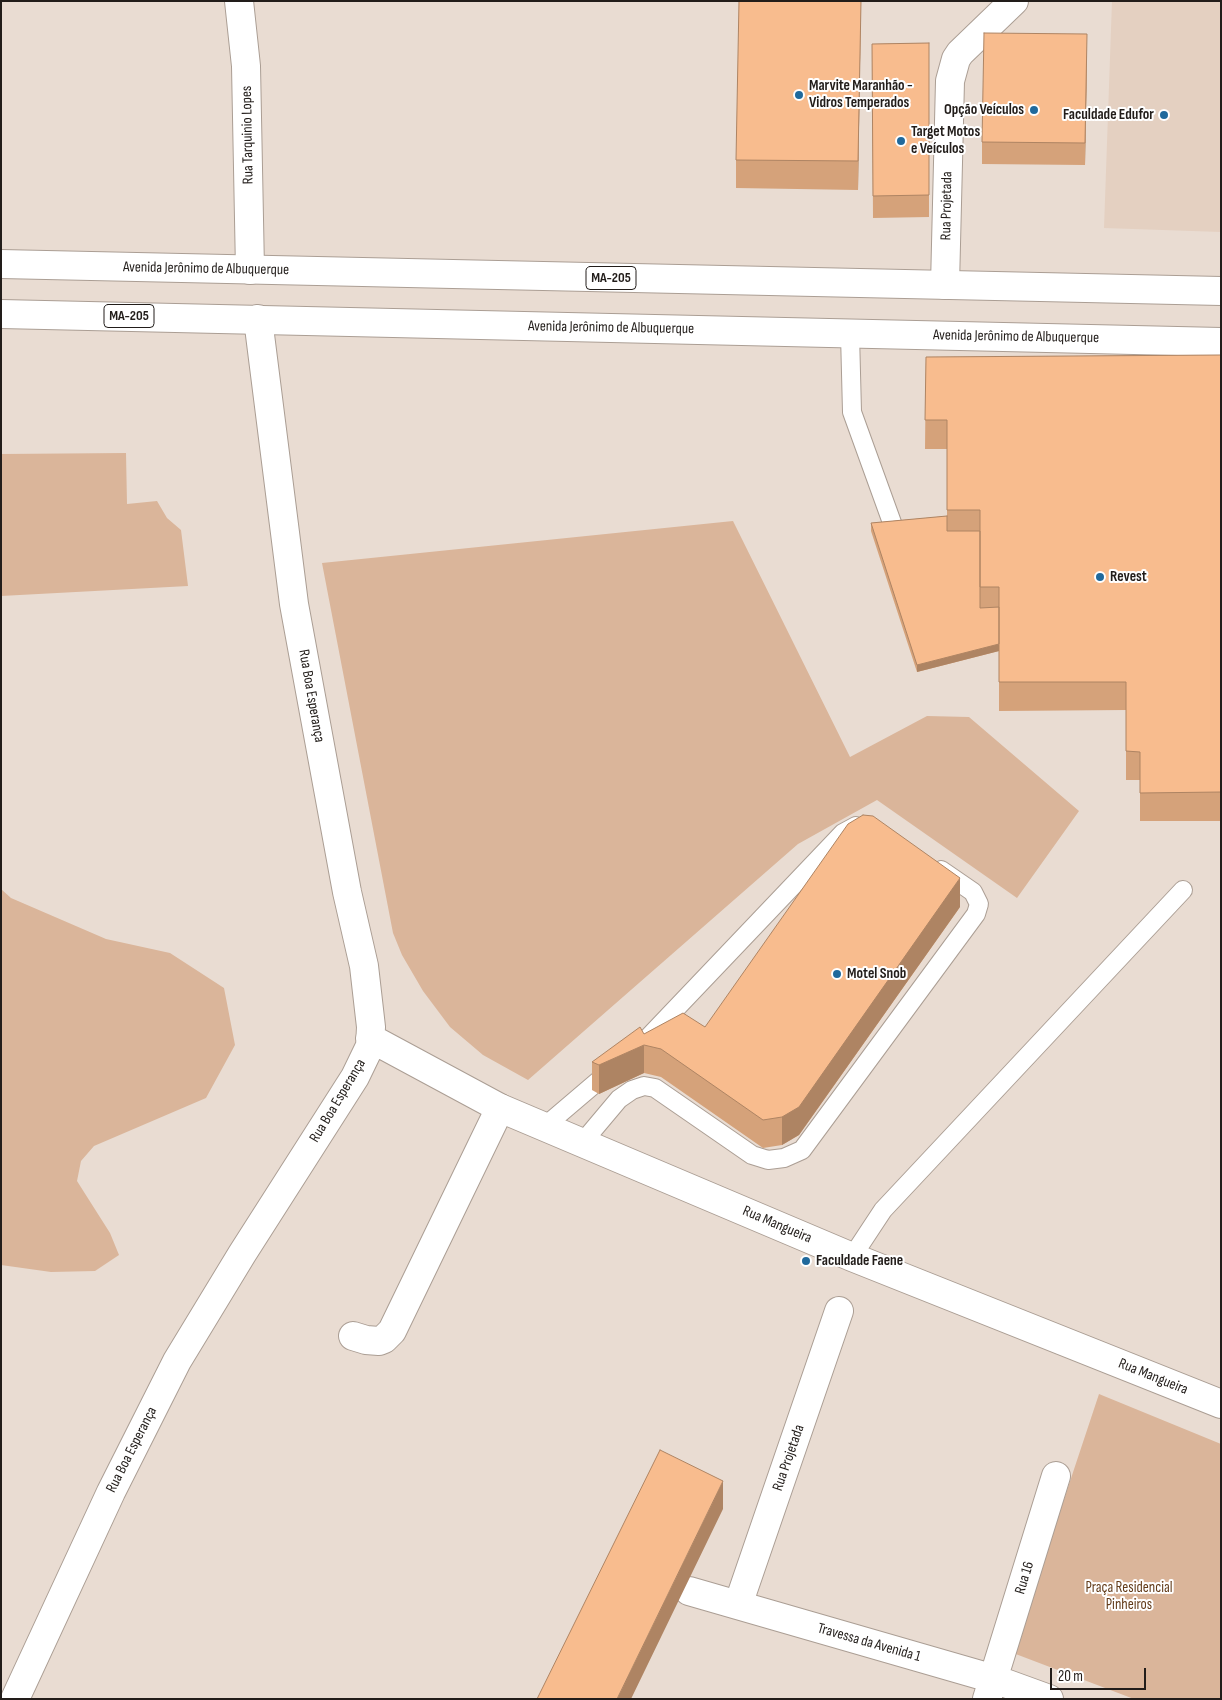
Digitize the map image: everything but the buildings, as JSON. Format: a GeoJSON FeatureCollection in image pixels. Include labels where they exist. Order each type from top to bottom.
{"type":"FeatureCollection","features":[{"type":"Feature","properties":{"kind":"main road","name":"Rua Tarquinio Lopes"},"geometry":{"type":"LineString","coordinates":[[239,1],[246,66],[250,270]]}},
{"type":"Feature","properties":{"kind":"main road","name":"Rua Projetada"},"geometry":{"type":"LineString","coordinates":[[945,285],[950,81],[956,59],[960,53],[1014,1]]}},
{"type":"Feature","properties":{"kind":"main road","name":"Avenida Jerônimo de Albuquerque"},"geometry":{"type":"LineString","coordinates":[[1,264],[1221,291]]}},
{"type":"Feature","properties":{"kind":"main road","name":"Avenida Jerônimo de Albuquerque"},"geometry":{"type":"LineString","coordinates":[[1,314],[1221,342]]}},
{"type":"Feature","properties":{"kind":"main road","name":"Rua Boa Esperança"},"geometry":{"type":"LineString","coordinates":[[15,1699],[111,1492],[177,1362],[242,1254],[355,1077],[370,1046],[371,1018],[364,966],[347,892],[294,604],[258,319]]}},
{"type":"Feature","properties":{"kind":"main road","name":"Rua Mangueira"},"geometry":{"type":"LineString","coordinates":[[370,1038],[500,1108],[544,1127],[852,1257],[1221,1404]]}},
{"type":"Feature","properties":{"kind":"main road"},"geometry":{"type":"LineString","coordinates":[[353,1336],[378,1341],[388,1336],[392,1331],[500,1108]]}},
{"type":"Feature","properties":{"kind":"main road","name":"Rua Projetada"},"geometry":{"type":"LineString","coordinates":[[738,1605],[839,1311]]}},
{"type":"Feature","properties":{"kind":"main road","name":"Rua 16"},"geometry":{"type":"LineString","coordinates":[[991,1689],[1056,1476]]}},
{"type":"Feature","properties":{"kind":"main road","name":"Travessa da Avenida 1"},"geometry":{"type":"LineString","coordinates":[[689,1591],[738,1605],[991,1689],[1049,1699]]}},
{"type":"Feature","properties":{"kind":"lane"},"geometry":{"type":"LineString","coordinates":[[850,334],[852,412],[905,558]]}},
{"type":"Feature","properties":{"kind":"lane"},"geometry":{"type":"LineString","coordinates":[[544,1127],[651,1035],[843,833],[866,823],[872,825]]}},
{"type":"Feature","properties":{"kind":"lane"},"geometry":{"type":"LineString","coordinates":[[582,1143],[619,1099],[632,1090],[644,1086],[655,1088],[752,1155],[768,1160],[784,1158],[802,1150],[976,914],[978,904],[973,892],[925,859]]}},
{"type":"Feature","properties":{"kind":"lane"},"geometry":{"type":"LineString","coordinates":[[852,1257],[883,1210],[1183,890]]}},
{"type":"Feature","properties":{"kind":"shaded area","name":"Faculdade Edufor"},"geometry":{"type":"Polygon","coordinates":[[[1112,1],[1221,1],[1221,232],[1104,228],[1112,1]]]}},
{"type":"Feature","properties":{"kind":"green space"},"geometry":{"type":"Polygon","coordinates":[[[126,453],[127,504],[157,501],[167,518],[181,530],[188,586],[1,596],[1,454],[126,453]]]}},
{"type":"Feature","properties":{"kind":"green space"},"geometry":{"type":"Polygon","coordinates":[[[733,521],[850,757],[927,716],[969,717],[1079,811],[1017,898],[877,800],[798,844],[528,1080],[483,1055],[450,1027],[423,991],[402,955],[393,933],[322,563],[733,521]]]}},
{"type":"Feature","properties":{"kind":"green space"},"geometry":{"type":"Polygon","coordinates":[[[1,889],[11,898],[106,939],[170,953],[224,988],[235,1045],[206,1098],[94,1146],[81,1161],[77,1181],[110,1233],[119,1255],[95,1271],[51,1272],[1,1265],[1,889]]]}},
{"type":"Feature","properties":{"kind":"green space","name":"Praça Residencial Pinheiros"},"geometry":{"type":"Polygon","coordinates":[[[1099,1394],[1221,1444],[1221,1699],[1134,1699],[1013,1653],[1099,1394]]]}},
{"type":"Feature","properties":{"kind":"place","name":"Marvite Maranhão - Vidros Temperados"},"geometry":{"type":"Point","coordinates":[799,95]}},
{"type":"Feature","properties":{"kind":"place","name":"Opção Veículos"},"geometry":{"type":"Point","coordinates":[1034,110]}},
{"type":"Feature","properties":{"kind":"place","name":"Faculdade Edufor"},"geometry":{"type":"Point","coordinates":[1164,115]}},
{"type":"Feature","properties":{"kind":"place","name":"Target Motos e Veículos"},"geometry":{"type":"Point","coordinates":[901,141]}},
{"type":"Feature","properties":{"kind":"place","name":"Revest"},"geometry":{"type":"Point","coordinates":[1100,577]}},
{"type":"Feature","properties":{"kind":"place","name":"Motel Snob"},"geometry":{"type":"Point","coordinates":[837,974]}},
{"type":"Feature","properties":{"kind":"place","name":"Faculdade Faene"},"geometry":{"type":"Point","coordinates":[806,1261]}}]}
